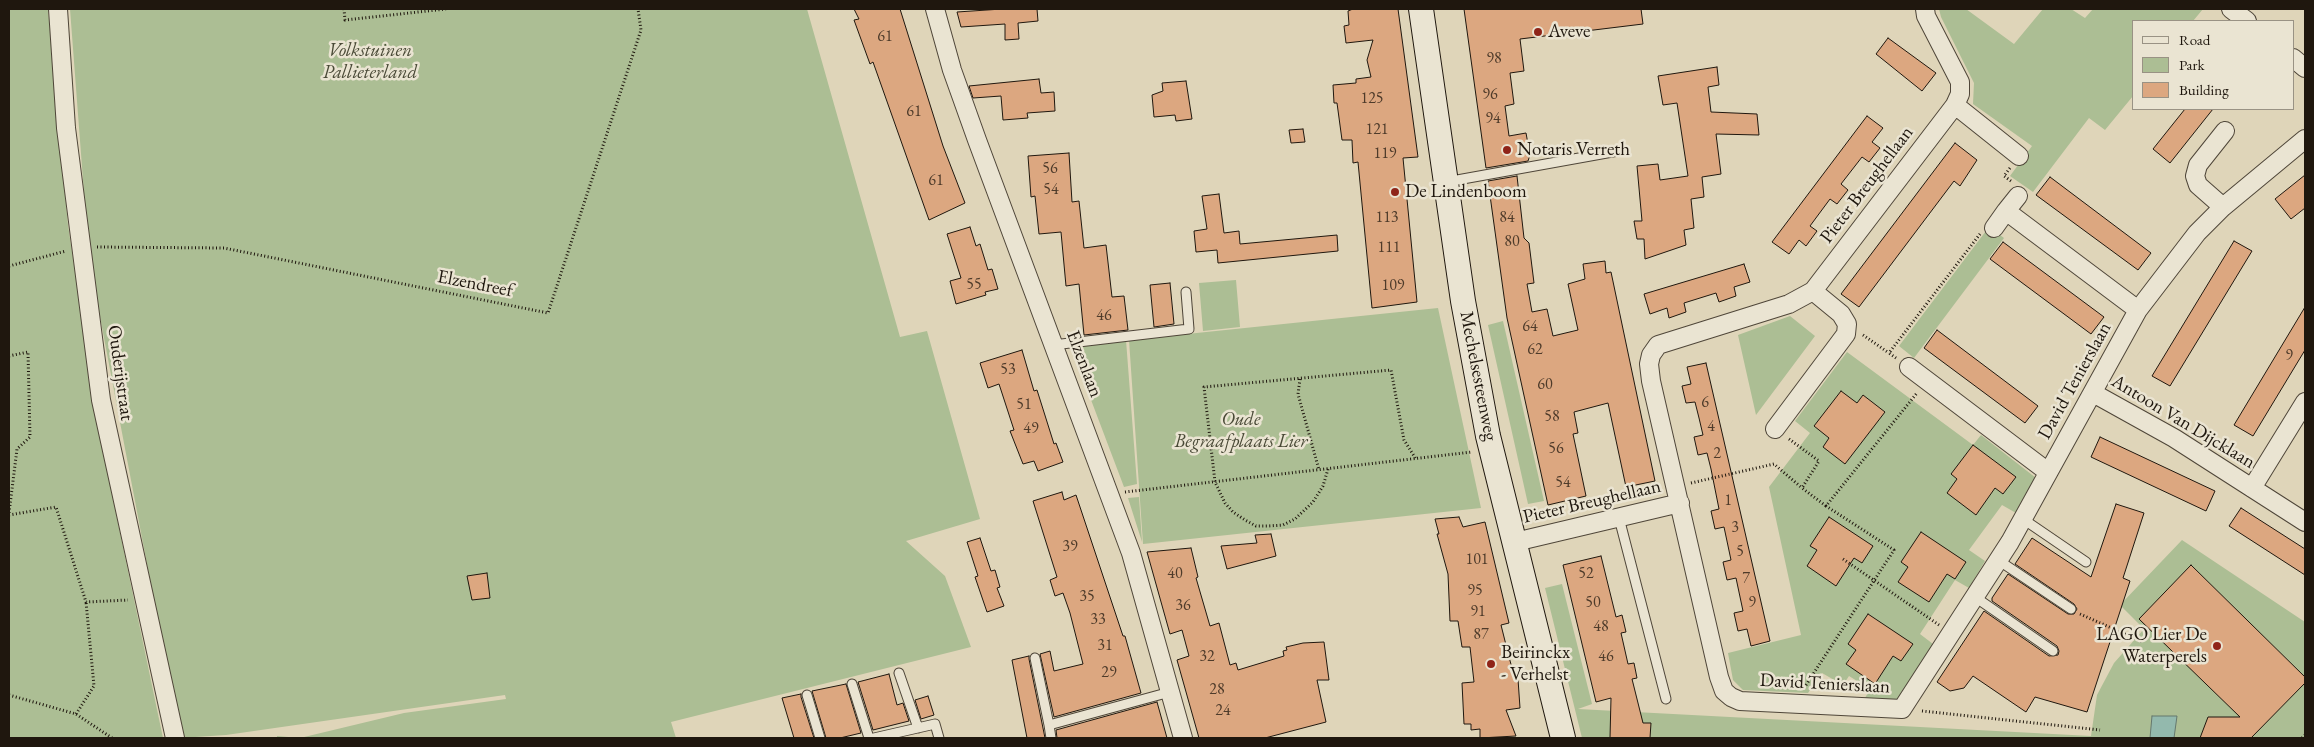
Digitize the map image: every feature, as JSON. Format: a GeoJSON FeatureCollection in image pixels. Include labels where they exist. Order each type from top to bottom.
{"type":"FeatureCollection","features":[{"type":"Feature","properties":{"kind":"street","name":"Ouderijstraat"},"geometry":{"type":"LineString","coordinates":[[58,9],[66,128],[101,400],[174,738]]}},
{"type":"Feature","properties":{"kind":"street","name":"Elzenlaan"},"geometry":{"type":"LineString","coordinates":[[935,9],[952,70],[977,140],[1131,553],[1183,738]]}},
{"type":"Feature","properties":{"kind":"street","name":"Mechelsesteenweg"},"geometry":{"type":"LineString","coordinates":[[1421,9],[1463,301],[1492,450],[1563,738]]}},
{"type":"Feature","properties":{"kind":"street","name":"Pieter Breughellaan"},"geometry":{"type":"LineString","coordinates":[[1515,542],[1680,503],[1651,381],[1651,356],[1658,345],[1789,304],[1813,292],[1955,105],[1960,94],[1960,82],[1926,16],[1926,9]]}},
{"type":"Feature","properties":{"kind":"street"},"geometry":{"type":"LineString","coordinates":[[2231,9],[2246,20]]}},
{"type":"Feature","properties":{"kind":"street"},"geometry":{"type":"LineString","coordinates":[[2294,59],[2305,68]]}},
{"type":"Feature","properties":{"kind":"street"},"geometry":{"type":"LineString","coordinates":[[1955,105],[2019,156]]}},
{"type":"Feature","properties":{"kind":"street"},"geometry":{"type":"LineString","coordinates":[[2223,207],[2198,185],[2194,176],[2198,165],[2225,131]]}},
{"type":"Feature","properties":{"kind":"street","name":"David Tenierslaan"},"geometry":{"type":"LineString","coordinates":[[1680,503],[1719,677],[1724,691],[1740,701],[1902,709],[2023,519],[2138,310],[2197,233],[2223,207],[2305,139]]}},
{"type":"Feature","properties":{"kind":"street"},"geometry":{"type":"LineString","coordinates":[[1994,228],[2018,196]]}},
{"type":"Feature","properties":{"kind":"street"},"geometry":{"type":"LineString","coordinates":[[2006,211],[2138,310]]}},
{"type":"Feature","properties":{"kind":"street"},"geometry":{"type":"LineString","coordinates":[[1775,429],[1846,334],[1847,324],[1841,314],[1813,292]]}},
{"type":"Feature","properties":{"kind":"street","name":"David Tenierslaan"},"geometry":{"type":"LineString","coordinates":[[1909,367],[2048,472]]}},
{"type":"Feature","properties":{"kind":"street","name":"Antoon Van Dijcklaan"},"geometry":{"type":"LineString","coordinates":[[2092,393],[2174,438],[2305,522]]}},
{"type":"Feature","properties":{"kind":"street","name":"Antoon Van Dijcklaan"},"geometry":{"type":"LineString","coordinates":[[2252,488],[2305,402]]}},
{"type":"Feature","properties":{"kind":"lane"},"geometry":{"type":"LineString","coordinates":[[1446,182],[1618,151]]}},
{"type":"Feature","properties":{"kind":"lane"},"geometry":{"type":"LineString","coordinates":[[1053,345],[1189,329],[1186,292]]}},
{"type":"Feature","properties":{"kind":"lane"},"geometry":{"type":"LineString","coordinates":[[1619,518],[1666,699]]}},
{"type":"Feature","properties":{"kind":"lane"},"geometry":{"type":"LineString","coordinates":[[2023,519],[2086,562]]}},
{"type":"Feature","properties":{"kind":"lane"},"geometry":{"type":"LineString","coordinates":[[1998,560],[2071,609]]}},
{"type":"Feature","properties":{"kind":"lane"},"geometry":{"type":"LineString","coordinates":[[1975,597],[2053,651]]}},
{"type":"Feature","properties":{"kind":"lane"},"geometry":{"type":"LineString","coordinates":[[1035,658],[1051,738]]}},
{"type":"Feature","properties":{"kind":"lane"},"geometry":{"type":"LineString","coordinates":[[899,673],[918,728]]}},
{"type":"Feature","properties":{"kind":"lane"},"geometry":{"type":"LineString","coordinates":[[852,684],[869,738]]}},
{"type":"Feature","properties":{"kind":"lane"},"geometry":{"type":"LineString","coordinates":[[1049,725],[1170,692]]}},
{"type":"Feature","properties":{"kind":"lane"},"geometry":{"type":"LineString","coordinates":[[807,695],[820,738]]}},
{"type":"Feature","properties":{"kind":"lane"},"geometry":{"type":"LineString","coordinates":[[874,738],[935,724],[939,738]]}},
{"type":"Feature","properties":{"kind":"path"},"geometry":{"type":"LineString","coordinates":[[344,9],[346,20],[410,11],[446,9]]}},
{"type":"Feature","properties":{"kind":"path","name":"Elzendreef"},"geometry":{"type":"LineString","coordinates":[[81,247],[224,248],[548,313],[641,30],[638,9]]}},
{"type":"Feature","properties":{"kind":"path"},"geometry":{"type":"LineString","coordinates":[[2018,196],[2023,190],[2004,176],[2019,156]]}},
{"type":"Feature","properties":{"kind":"path"},"geometry":{"type":"LineString","coordinates":[[1889,353],[1989,223],[1994,228]]}},
{"type":"Feature","properties":{"kind":"path"},"geometry":{"type":"LineString","coordinates":[[9,266],[81,247]]}},
{"type":"Feature","properties":{"kind":"path"},"geometry":{"type":"LineString","coordinates":[[1847,324],[1909,367]]}},
{"type":"Feature","properties":{"kind":"path"},"geometry":{"type":"LineString","coordinates":[[9,356],[28,352],[30,437],[17,449],[9,514],[56,507],[86,602],[94,686],[76,714]]}},
{"type":"Feature","properties":{"kind":"path"},"geometry":{"type":"LineString","coordinates":[[1328,469],[1323,486],[1313,502],[1304,512],[1283,525],[1256,526],[1233,512],[1222,498],[1215,482],[1204,388],[1391,370],[1404,440],[1416,459]]}},
{"type":"Feature","properties":{"kind":"path"},"geometry":{"type":"LineString","coordinates":[[1300,379],[1298,394],[1320,470]]}},
{"type":"Feature","properties":{"kind":"path"},"geometry":{"type":"LineString","coordinates":[[1826,506],[1927,381]]}},
{"type":"Feature","properties":{"kind":"path"},"geometry":{"type":"LineString","coordinates":[[1775,429],[1819,461],[1802,488]]}},
{"type":"Feature","properties":{"kind":"path"},"geometry":{"type":"LineString","coordinates":[[1110,494],[1492,450]]}},
{"type":"Feature","properties":{"kind":"path"},"geometry":{"type":"LineString","coordinates":[[1676,486],[1774,464],[1826,506],[1894,550],[1794,704]]}},
{"type":"Feature","properties":{"kind":"path"},"geometry":{"type":"LineString","coordinates":[[1844,559],[1952,633]]}},
{"type":"Feature","properties":{"kind":"path"},"geometry":{"type":"LineString","coordinates":[[86,602],[144,599]]}},
{"type":"Feature","properties":{"kind":"path"},"geometry":{"type":"LineString","coordinates":[[2071,609],[2142,642]]}},
{"type":"Feature","properties":{"kind":"path"},"geometry":{"type":"LineString","coordinates":[[9,695],[76,714],[112,738]]}},
{"type":"Feature","properties":{"kind":"path"},"geometry":{"type":"LineString","coordinates":[[1902,709],[2100,730]]}},
{"type":"Feature","properties":{"kind":"path"},"geometry":{"type":"LineString","coordinates":[[2302,738],[2305,735]]}},
{"type":"Feature","properties":{"kind":"green space"},"geometry":{"type":"Polygon","coordinates":[[[9,9],[48,9],[68,225],[100,437],[163,738],[9,738],[9,9]]]}},
{"type":"Feature","properties":{"kind":"green space","name":"Volkstuinen Pallieterland"},"geometry":{"type":"Polygon","coordinates":[[[70,9],[807,9],[900,337],[927,331],[980,519],[906,541],[945,576],[971,647],[671,722],[676,738],[300,738],[404,713],[506,699],[505,695],[226,735],[180,738],[89,259],[70,9]]]}},
{"type":"Feature","properties":{"kind":"green space"},"geometry":{"type":"Polygon","coordinates":[[[1939,9],[1966,9],[2014,44],[2043,9],[2071,9],[2085,18],[2093,9],[2203,9],[2194,20],[2132,20],[2132,97],[2105,130],[2089,118],[2033,192],[2010,176],[2032,146],[1973,104],[1974,83],[1941,17],[1939,9]]]}},
{"type":"Feature","properties":{"kind":"green space"},"geometry":{"type":"Polygon","coordinates":[[[1989,227],[2004,238],[1914,358],[1899,346],[1989,227]]]}},
{"type":"Feature","properties":{"kind":"green space"},"geometry":{"type":"Polygon","coordinates":[[[1236,280],[1240,327],[1203,331],[1199,283],[1236,280]]]}},
{"type":"Feature","properties":{"kind":"green space","name":"Oude Begraafplaats Lier"},"geometry":{"type":"Polygon","coordinates":[[[1438,308],[1481,508],[1143,544],[1129,340],[1438,308]]]}},
{"type":"Feature","properties":{"kind":"green space"},"geometry":{"type":"Polygon","coordinates":[[[1790,316],[1815,336],[1756,415],[1738,335],[1790,316]]]}},
{"type":"Feature","properties":{"kind":"green space"},"geometry":{"type":"Polygon","coordinates":[[[1503,321],[1544,501],[1528,504],[1488,325],[1503,321]]]}},
{"type":"Feature","properties":{"kind":"green space"},"geometry":{"type":"Polygon","coordinates":[[[1126,340],[1137,484],[1124,487],[1071,347],[1126,340]]]}},
{"type":"Feature","properties":{"kind":"green space"},"geometry":{"type":"Polygon","coordinates":[[[1847,352],[1973,445],[1981,435],[2036,478],[2016,513],[2002,505],[1969,550],[1985,561],[1969,588],[1955,580],[1920,634],[1933,644],[1895,703],[1865,698],[1870,689],[1849,676],[1843,685],[1822,673],[1808,693],[1743,690],[1733,680],[1728,653],[1801,635],[1769,487],[1810,433],[1795,421],[1847,352]]]}},
{"type":"Feature","properties":{"kind":"green space"},"geometry":{"type":"Polygon","coordinates":[[[1139,497],[1142,542],[1128,498],[1139,497]]]}},
{"type":"Feature","properties":{"kind":"green space","name":"LAGO Lier De Waterperels"},"geometry":{"type":"Polygon","coordinates":[[[2182,540],[2305,622],[2305,738],[1582,738],[1545,588],[1562,584],[1592,704],[1578,709],[2091,736],[2097,695],[2114,663],[2144,629],[2120,605],[2182,540]]]}},
{"type":"Feature","properties":{"kind":"green space"},"geometry":{"type":"Polygon","coordinates":[[[277,736],[300,738],[277,738],[277,736]]]}},
{"type":"Feature","properties":{"kind":"water"},"geometry":{"type":"Polygon","coordinates":[[[2152,716],[2177,716],[2174,738],[2150,738],[2152,716]]]}},
{"type":"Feature","properties":{"kind":"building"},"geometry":{"type":"Polygon","coordinates":[[[854,9],[900,9],[943,146],[965,203],[929,220],[873,62],[870,64],[854,20],[859,19],[854,9]]]}},
{"type":"Feature","properties":{"kind":"building"},"geometry":{"type":"Polygon","coordinates":[[[1037,9],[1038,21],[1018,23],[1019,39],[1005,40],[1005,24],[961,27],[957,12],[1037,9]]]}},
{"type":"Feature","properties":{"kind":"building"},"geometry":{"type":"Polygon","coordinates":[[[1353,9],[1398,9],[1418,157],[1403,158],[1417,302],[1372,308],[1358,162],[1353,163],[1352,140],[1342,140],[1337,103],[1334,103],[1333,85],[1356,83],[1356,79],[1371,77],[1367,60],[1373,40],[1346,43],[1344,26],[1349,25],[1348,11],[1353,9]]]}},
{"type":"Feature","properties":{"kind":"building"},"geometry":{"type":"Polygon","coordinates":[[[1464,9],[1641,9],[1643,24],[1520,39],[1524,71],[1510,73],[1514,104],[1505,106],[1509,136],[1526,133],[1530,155],[1528,161],[1486,168],[1464,9]]]}},
{"type":"Feature","properties":{"kind":"building"},"geometry":{"type":"Polygon","coordinates":[[[1888,38],[1936,73],[1922,91],[1876,54],[1888,38]]]}},
{"type":"Feature","properties":{"kind":"building"},"geometry":{"type":"Polygon","coordinates":[[[1717,67],[1719,85],[1708,87],[1711,112],[1757,114],[1759,135],[1716,134],[1721,174],[1702,177],[1704,197],[1691,199],[1694,228],[1684,230],[1686,245],[1645,259],[1644,239],[1637,239],[1634,221],[1642,221],[1637,166],[1658,164],[1660,180],[1688,176],[1677,103],[1663,105],[1658,76],[1717,67]]]}},
{"type":"Feature","properties":{"kind":"building"},"geometry":{"type":"Polygon","coordinates":[[[1039,79],[1041,93],[1054,92],[1055,111],[1027,113],[1028,118],[1003,120],[1001,96],[973,98],[969,86],[1039,79]]]}},
{"type":"Feature","properties":{"kind":"building"},"geometry":{"type":"Polygon","coordinates":[[[1186,81],[1192,119],[1176,121],[1175,115],[1154,117],[1152,95],[1163,91],[1162,83],[1186,81]]]}},
{"type":"Feature","properties":{"kind":"building"},"geometry":{"type":"Polygon","coordinates":[[[2184,110],[2212,110],[2170,163],[2153,149],[2184,110]]]}},
{"type":"Feature","properties":{"kind":"building"},"geometry":{"type":"Polygon","coordinates":[[[1867,116],[1883,128],[1872,142],[1880,148],[1869,162],[1862,157],[1841,184],[1848,190],[1837,204],[1830,199],[1810,226],[1817,231],[1806,246],[1799,240],[1789,254],[1772,242],[1867,116]]]}},
{"type":"Feature","properties":{"kind":"building"},"geometry":{"type":"Polygon","coordinates":[[[1303,129],[1305,142],[1291,143],[1289,130],[1303,129]]]}},
{"type":"Feature","properties":{"kind":"building"},"geometry":{"type":"Polygon","coordinates":[[[1955,143],[1977,160],[1960,186],[1954,181],[1859,307],[1841,294],[1955,143]]]}},
{"type":"Feature","properties":{"kind":"building"},"geometry":{"type":"Polygon","coordinates":[[[1069,153],[1072,202],[1079,201],[1084,248],[1106,245],[1112,297],[1124,296],[1128,330],[1084,335],[1079,284],[1066,286],[1061,232],[1039,234],[1035,196],[1031,197],[1028,156],[1069,153]]]}},
{"type":"Feature","properties":{"kind":"building"},"geometry":{"type":"Polygon","coordinates":[[[2305,175],[2305,208],[2291,219],[2275,199],[2305,175]]]}},
{"type":"Feature","properties":{"kind":"building"},"geometry":{"type":"Polygon","coordinates":[[[1517,176],[1524,238],[1529,243],[1534,283],[1527,284],[1532,312],[1547,309],[1553,336],[1578,330],[1568,284],[1585,279],[1583,264],[1605,261],[1606,273],[1611,272],[1655,481],[1626,487],[1608,403],[1574,412],[1578,433],[1573,434],[1586,496],[1548,505],[1507,318],[1488,181],[1517,176]]]}},
{"type":"Feature","properties":{"kind":"building"},"geometry":{"type":"Polygon","coordinates":[[[2050,177],[2151,253],[2138,270],[2036,195],[2050,177]]]}},
{"type":"Feature","properties":{"kind":"building"},"geometry":{"type":"Polygon","coordinates":[[[1219,194],[1224,233],[1239,231],[1240,244],[1337,235],[1338,251],[1218,263],[1217,250],[1196,252],[1194,231],[1207,229],[1202,196],[1219,194]]]}},
{"type":"Feature","properties":{"kind":"building"},"geometry":{"type":"Polygon","coordinates":[[[970,227],[976,246],[980,244],[988,270],[992,269],[998,289],[985,292],[986,295],[956,304],[950,281],[961,278],[947,234],[970,227]]]}},
{"type":"Feature","properties":{"kind":"building"},"geometry":{"type":"Polygon","coordinates":[[[2234,241],[2252,251],[2170,386],[2152,376],[2234,241]]]}},
{"type":"Feature","properties":{"kind":"building"},"geometry":{"type":"Polygon","coordinates":[[[2003,242],[2104,317],[2091,334],[1990,259],[2003,242]]]}},
{"type":"Feature","properties":{"kind":"building"},"geometry":{"type":"Polygon","coordinates":[[[1744,264],[1750,282],[1734,287],[1736,296],[1719,302],[1716,293],[1684,303],[1686,312],[1669,318],[1667,308],[1650,314],[1644,294],[1744,264]]]}},
{"type":"Feature","properties":{"kind":"building"},"geometry":{"type":"Polygon","coordinates":[[[1170,283],[1174,324],[1154,327],[1150,285],[1170,283]]]}},
{"type":"Feature","properties":{"kind":"building"},"geometry":{"type":"Polygon","coordinates":[[[2305,307],[2305,350],[2253,436],[2234,425],[2305,307]]]}},
{"type":"Feature","properties":{"kind":"building"},"geometry":{"type":"Polygon","coordinates":[[[1937,330],[2038,406],[2025,423],[1924,348],[1937,330]]]}},
{"type":"Feature","properties":{"kind":"building"},"geometry":{"type":"Polygon","coordinates":[[[1022,350],[1034,391],[1037,390],[1054,444],[1056,443],[1063,462],[1038,471],[1034,461],[1023,464],[1010,431],[1014,430],[999,384],[988,388],[980,363],[1022,350]]]}},
{"type":"Feature","properties":{"kind":"building"},"geometry":{"type":"Polygon","coordinates":[[[1706,363],[1770,641],[1751,646],[1747,629],[1738,631],[1734,613],[1743,611],[1736,578],[1727,580],[1723,562],[1731,560],[1724,527],[1715,529],[1711,511],[1719,509],[1711,469],[1707,453],[1698,455],[1694,437],[1703,435],[1695,402],[1686,403],[1682,386],[1691,384],[1687,367],[1706,363]]]}},
{"type":"Feature","properties":{"kind":"building"},"geometry":{"type":"Polygon","coordinates":[[[1841,391],[1857,403],[1863,395],[1885,412],[1845,464],[1823,447],[1829,438],[1814,426],[1841,391]]]}},
{"type":"Feature","properties":{"kind":"building"},"geometry":{"type":"Polygon","coordinates":[[[2100,437],[2215,491],[2206,511],[2091,457],[2100,437]]]}},
{"type":"Feature","properties":{"kind":"building"},"geometry":{"type":"Polygon","coordinates":[[[1973,445],[2016,477],[2003,494],[1995,488],[1976,515],[1947,493],[1957,479],[1951,474],[1973,445]]]}},
{"type":"Feature","properties":{"kind":"building"},"geometry":{"type":"Polygon","coordinates":[[[1062,492],[1064,500],[1076,495],[1123,636],[1125,636],[1141,693],[1054,717],[1040,654],[1050,651],[1054,671],[1083,664],[1063,593],[1055,596],[1050,580],[1057,577],[1033,501],[1062,492]]]}},
{"type":"Feature","properties":{"kind":"building"},"geometry":{"type":"Polygon","coordinates":[[[2116,504],[2144,513],[2123,578],[2130,581],[2087,712],[2035,697],[2026,712],[1973,676],[1964,688],[1950,691],[1937,682],[1984,611],[2049,656],[2058,655],[2057,646],[1992,601],[1992,598],[2008,574],[2068,614],[2074,614],[2077,609],[2074,604],[2015,564],[2032,538],[2091,577],[2116,504]]]}},
{"type":"Feature","properties":{"kind":"building"},"geometry":{"type":"Polygon","coordinates":[[[2241,508],[2305,549],[2305,575],[2229,526],[2241,508]]]}},
{"type":"Feature","properties":{"kind":"building"},"geometry":{"type":"Polygon","coordinates":[[[1459,517],[1463,527],[1485,522],[1509,623],[1501,625],[1515,679],[1518,679],[1520,708],[1506,710],[1516,736],[1480,738],[1480,729],[1471,730],[1471,724],[1464,724],[1462,683],[1474,682],[1470,647],[1462,647],[1458,621],[1450,621],[1448,574],[1437,534],[1439,534],[1435,519],[1459,517]]]}},
{"type":"Feature","properties":{"kind":"building"},"geometry":{"type":"Polygon","coordinates":[[[1829,517],[1873,546],[1862,563],[1854,558],[1836,586],[1807,566],[1817,550],[1810,546],[1829,517]]]}},
{"type":"Feature","properties":{"kind":"building"},"geometry":{"type":"Polygon","coordinates":[[[1921,532],[1966,562],[1955,579],[1947,574],[1929,602],[1898,582],[1908,567],[1901,562],[1921,532]]]}},
{"type":"Feature","properties":{"kind":"building"},"geometry":{"type":"Polygon","coordinates":[[[1271,534],[1276,556],[1227,569],[1221,546],[1257,543],[1255,535],[1271,534]]]}},
{"type":"Feature","properties":{"kind":"building"},"geometry":{"type":"Polygon","coordinates":[[[980,538],[991,571],[995,570],[1000,587],[997,588],[1004,606],[987,612],[975,577],[978,576],[967,542],[980,538]]]}},
{"type":"Feature","properties":{"kind":"building"},"geometry":{"type":"Polygon","coordinates":[[[1191,548],[1198,577],[1196,578],[1210,626],[1219,623],[1230,665],[1236,663],[1238,670],[1284,656],[1283,651],[1287,650],[1286,647],[1303,643],[1324,642],[1329,680],[1317,680],[1326,722],[1265,738],[1199,738],[1177,660],[1189,656],[1182,630],[1170,634],[1147,552],[1191,548]]]}},
{"type":"Feature","properties":{"kind":"building"},"geometry":{"type":"Polygon","coordinates":[[[1601,556],[1616,617],[1622,615],[1626,632],[1621,633],[1628,664],[1634,663],[1637,678],[1632,679],[1643,723],[1651,723],[1650,738],[1610,738],[1611,698],[1596,702],[1563,565],[1601,556]]]}},
{"type":"Feature","properties":{"kind":"building"},"geometry":{"type":"Polygon","coordinates":[[[2191,565],[2305,677],[2305,683],[2251,738],[2200,738],[2208,717],[2240,717],[2139,619],[2191,565]]]}},
{"type":"Feature","properties":{"kind":"building"},"geometry":{"type":"Polygon","coordinates":[[[487,573],[490,598],[472,600],[467,576],[487,573]]]}},
{"type":"Feature","properties":{"kind":"building"},"geometry":{"type":"Polygon","coordinates":[[[1868,614],[1913,644],[1901,661],[1893,656],[1875,684],[1846,664],[1856,650],[1848,644],[1868,614]]]}},
{"type":"Feature","properties":{"kind":"building"},"geometry":{"type":"Polygon","coordinates":[[[1029,656],[1045,738],[1027,738],[1012,660],[1029,656]]]}},
{"type":"Feature","properties":{"kind":"building"},"geometry":{"type":"Polygon","coordinates":[[[889,674],[897,705],[903,703],[909,721],[873,730],[858,682],[889,674]]]}},
{"type":"Feature","properties":{"kind":"building"},"geometry":{"type":"Polygon","coordinates":[[[846,684],[861,733],[840,738],[826,738],[812,691],[846,684]]]}},
{"type":"Feature","properties":{"kind":"building"},"geometry":{"type":"Polygon","coordinates":[[[801,694],[814,738],[794,738],[782,698],[801,694]]]}},
{"type":"Feature","properties":{"kind":"building"},"geometry":{"type":"Polygon","coordinates":[[[928,696],[934,715],[921,719],[915,700],[928,696]]]}},
{"type":"Feature","properties":{"kind":"building"},"geometry":{"type":"Polygon","coordinates":[[[1157,702],[1167,738],[1057,738],[1056,730],[1157,702]]]}},
{"type":"Feature","properties":{"kind":"place","name":"Aveve"},"geometry":{"type":"Point","coordinates":[1538,32]}},
{"type":"Feature","properties":{"kind":"place","name":"Notaris Verreth"},"geometry":{"type":"Point","coordinates":[1507,150]}},
{"type":"Feature","properties":{"kind":"place","name":"De Lindenboom"},"geometry":{"type":"Point","coordinates":[1395,192]}},
{"type":"Feature","properties":{"kind":"place","name":"LAGO Lier De Waterperels"},"geometry":{"type":"Point","coordinates":[2217,646]}},
{"type":"Feature","properties":{"kind":"place","name":"Beirinckx - Verhelst"},"geometry":{"type":"Point","coordinates":[1491,664]}}]}
